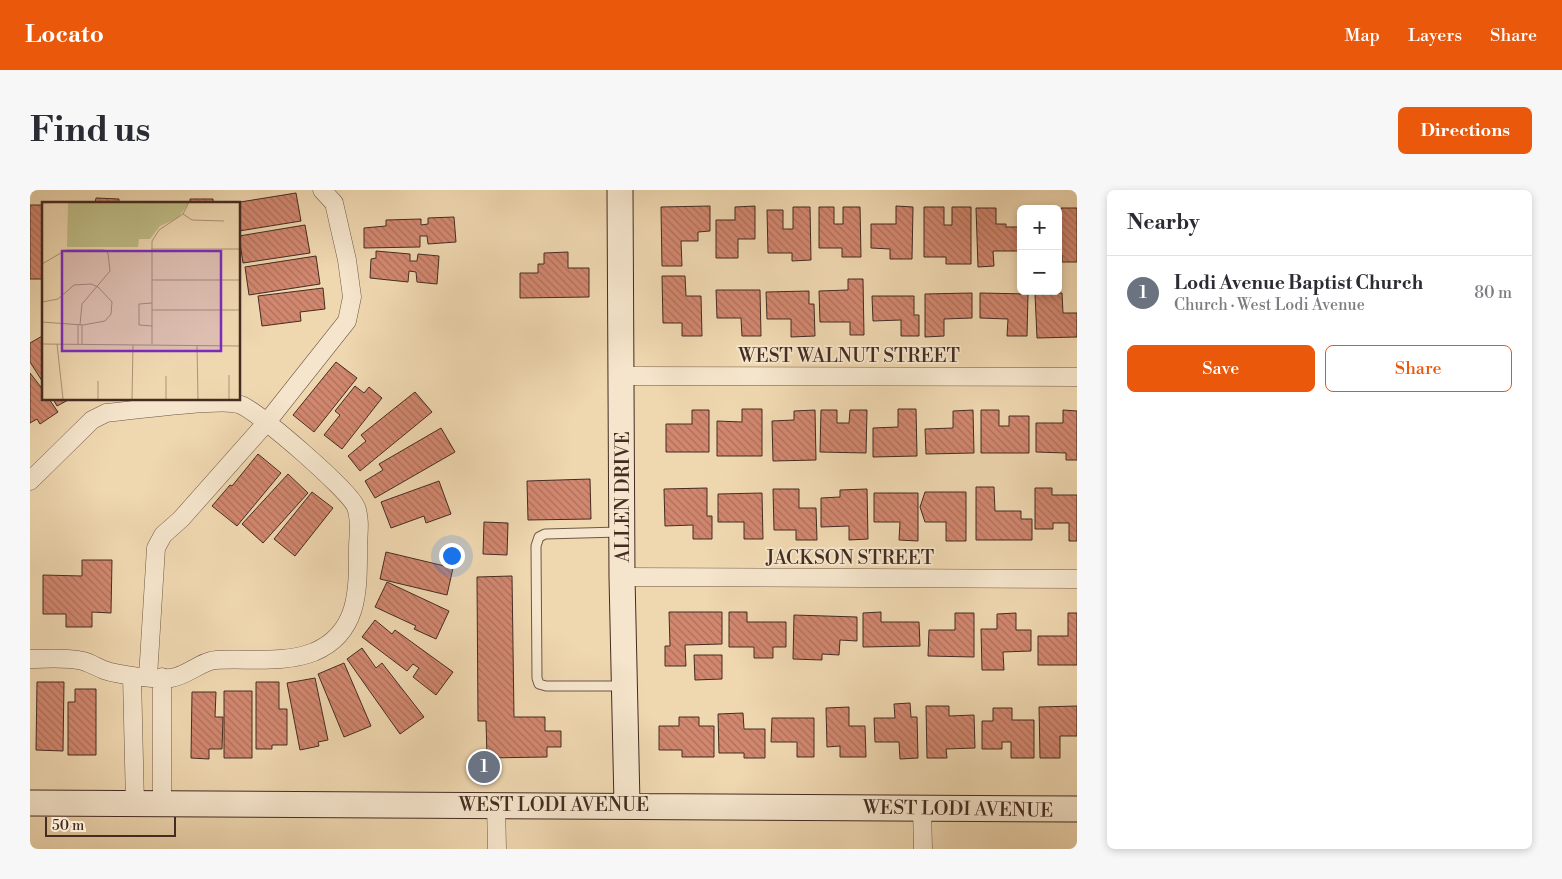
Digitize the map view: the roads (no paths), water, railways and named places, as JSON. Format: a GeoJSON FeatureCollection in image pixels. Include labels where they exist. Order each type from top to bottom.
{"type":"FeatureCollection","features":[{"type":"Feature","properties":{"kind":"main road","name":"ALLEN DRIVE"},"geometry":{"type":"LineString","coordinates":[[620,190],[622,577],[627,804]]}},
{"type":"Feature","properties":{"kind":"main road","name":"WEST LODI AVENUE"},"geometry":{"type":"LineString","coordinates":[[30,802],[135,804],[627,804],[1077,809]]}},
{"type":"Feature","properties":{"kind":"street"},"geometry":{"type":"LineString","coordinates":[[135,804],[148,677],[156,548],[163,535],[181,518],[267,422],[347,321],[352,297],[347,260],[334,203],[322,190]]}},
{"type":"Feature","properties":{"kind":"street","name":"WEST WALNUT STREET"},"geometry":{"type":"LineString","coordinates":[[622,376],[1077,377]]}},
{"type":"Feature","properties":{"kind":"street"},"geometry":{"type":"LineString","coordinates":[[30,481],[92,420],[106,413],[219,402],[240,404],[267,422],[343,490],[356,507],[358,523],[358,587],[356,605],[347,625],[336,638],[314,651],[288,659],[214,660],[171,678],[148,677],[105,670],[74,659],[30,659]]}},
{"type":"Feature","properties":{"kind":"street","name":"JACKSON STREET"},"geometry":{"type":"LineString","coordinates":[[622,577],[1077,579]]}},
{"type":"Feature","properties":{"kind":"street"},"geometry":{"type":"LineString","coordinates":[[148,677],[162,804]]}},
{"type":"Feature","properties":{"kind":"street"},"geometry":{"type":"LineString","coordinates":[[496,804],[497,849]]}},
{"type":"Feature","properties":{"kind":"street"},"geometry":{"type":"LineString","coordinates":[[922,807],[923,849]]}},
{"type":"Feature","properties":{"kind":"lane"},"geometry":{"type":"LineString","coordinates":[[622,532],[545,534],[539,537],[536,546],[537,678],[539,684],[546,686],[624,686]]}},
{"type":"Feature","properties":{"kind":"place","name":"Lodi Avenue Baptist Church"},"geometry":{"type":"Point","coordinates":[484,767]}}]}
